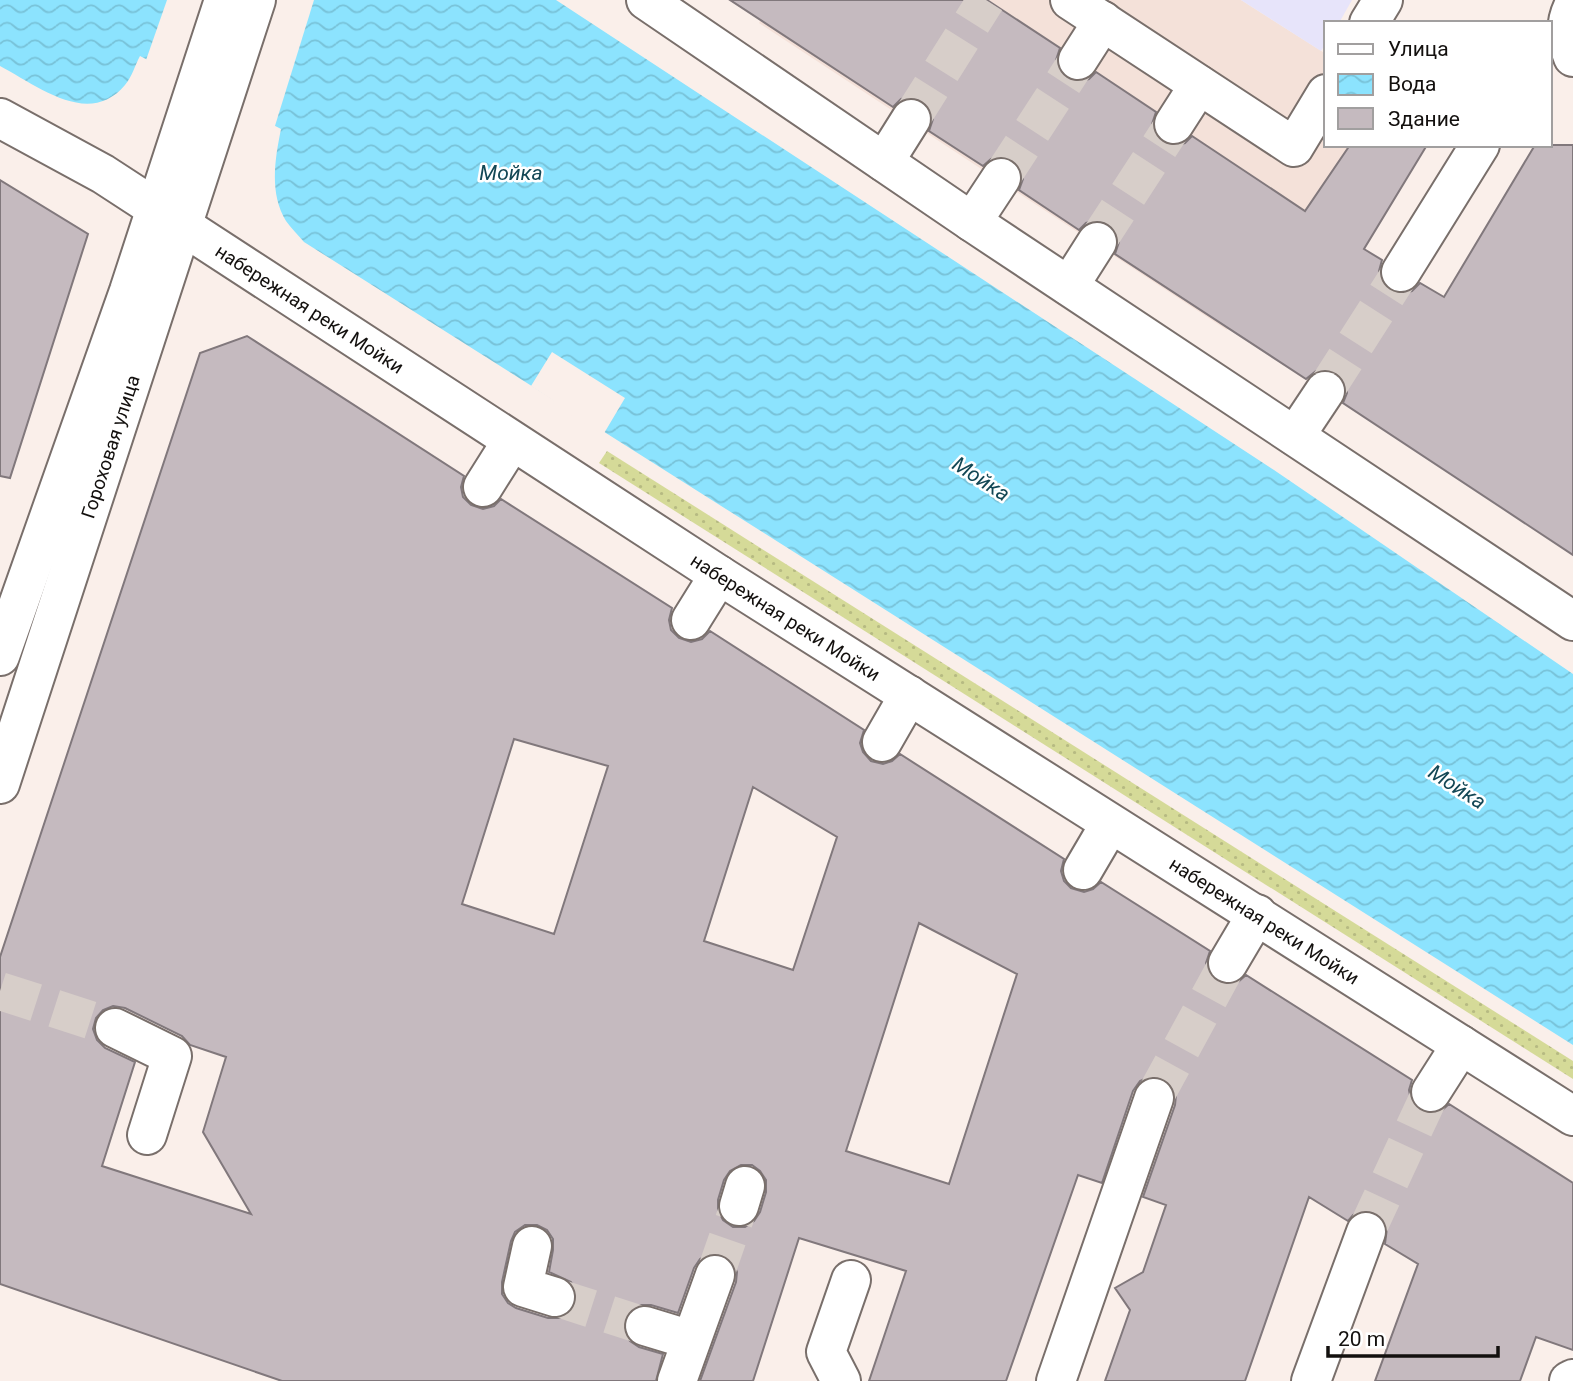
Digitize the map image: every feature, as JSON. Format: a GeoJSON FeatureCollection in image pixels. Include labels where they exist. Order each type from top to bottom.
{"type":"FeatureCollection","features":[{"type":"Feature","properties":{"kind":"street"},"geometry":{"type":"LineString","coordinates":[[207,103],[224,0]]}},
{"type":"Feature","properties":{"kind":"street"},"geometry":{"type":"LineString","coordinates":[[207,103],[256,0]]}},
{"type":"Feature","properties":{"kind":"street"},"geometry":{"type":"LineString","coordinates":[[646,0],[972,222],[1573,621]]}},
{"type":"Feature","properties":{"kind":"street"},"geometry":{"type":"LineString","coordinates":[[1070,0],[1294,147],[1324,97]]}},
{"type":"Feature","properties":{"kind":"street"},"geometry":{"type":"LineString","coordinates":[[1370,21],[1383,0]]}},
{"type":"Feature","properties":{"kind":"street"},"geometry":{"type":"LineString","coordinates":[[1564,51],[1567,19],[1573,7]]}},
{"type":"Feature","properties":{"kind":"street"},"geometry":{"type":"LineString","coordinates":[[1078,60],[1102,22]]}},
{"type":"Feature","properties":{"kind":"street"},"geometry":{"type":"LineString","coordinates":[[1174,124],[1199,85]]}},
{"type":"Feature","properties":{"kind":"street","name":"Гороховая улица"},"geometry":{"type":"LineString","coordinates":[[0,784],[169,218],[207,103]]}},
{"type":"Feature","properties":{"kind":"street","name":"набережная реки Мойки"},"geometry":{"type":"LineString","coordinates":[[0,118],[103,174],[719,575],[1573,1116]]}},
{"type":"Feature","properties":{"kind":"street"},"geometry":{"type":"LineString","coordinates":[[884,162],[911,119]]}},
{"type":"Feature","properties":{"kind":"street"},"geometry":{"type":"LineString","coordinates":[[1401,272],[1479,147]]}},
{"type":"Feature","properties":{"kind":"street"},"geometry":{"type":"LineString","coordinates":[[972,222],[1001,178]]}},
{"type":"Feature","properties":{"kind":"street","name":"Гороховая улица"},"geometry":{"type":"LineString","coordinates":[[0,656],[169,218]]}},
{"type":"Feature","properties":{"kind":"street"},"geometry":{"type":"LineString","coordinates":[[1069,286],[1097,242]]}},
{"type":"Feature","properties":{"kind":"street"},"geometry":{"type":"LineString","coordinates":[[1295,436],[1325,391]]}},
{"type":"Feature","properties":{"kind":"street"},"geometry":{"type":"LineString","coordinates":[[483,487],[512,440]]}},
{"type":"Feature","properties":{"kind":"street"},"geometry":{"type":"LineString","coordinates":[[691,620],[719,575]]}},
{"type":"Feature","properties":{"kind":"street"},"geometry":{"type":"LineString","coordinates":[[882,742],[909,695]]}},
{"type":"Feature","properties":{"kind":"street"},"geometry":{"type":"LineString","coordinates":[[1083,870],[1110,824]]}},
{"type":"Feature","properties":{"kind":"street"},"geometry":{"type":"LineString","coordinates":[[1228,963],[1257,914]]}},
{"type":"Feature","properties":{"kind":"street"},"geometry":{"type":"LineString","coordinates":[[115,1028],[172,1056],[147,1135]]}},
{"type":"Feature","properties":{"kind":"street"},"geometry":{"type":"LineString","coordinates":[[1431,1092],[1461,1045]]}},
{"type":"Feature","properties":{"kind":"street"},"geometry":{"type":"LineString","coordinates":[[1056,1381],[1154,1098]]}},
{"type":"Feature","properties":{"kind":"street"},"geometry":{"type":"LineString","coordinates":[[1311,1381],[1366,1232]]}},
{"type":"Feature","properties":{"kind":"street"},"geometry":{"type":"LineString","coordinates":[[532,1246],[523,1287],[555,1297]]}},
{"type":"Feature","properties":{"kind":"street"},"geometry":{"type":"LineString","coordinates":[[677,1381],[715,1275]]}},
{"type":"Feature","properties":{"kind":"street"},"geometry":{"type":"LineString","coordinates":[[841,1381],[826,1352],[850,1280]]}},
{"type":"Feature","properties":{"kind":"street"},"geometry":{"type":"LineString","coordinates":[[645,1326],[691,1340]]}},
{"type":"Feature","properties":{"kind":"shaded area"},"geometry":{"type":"Polygon","coordinates":[[[775,0],[1241,0],[1324,53],[1324,147],[1349,147],[1227,330],[759,23],[775,0]]]}},
{"type":"Feature","properties":{"kind":"shaded area"},"geometry":{"type":"Polygon","coordinates":[[[1241,0],[1352,0],[1340,21],[1324,21],[1324,46],[1321,51],[1241,0]]]}},
{"type":"Feature","properties":{"kind":"green space"},"geometry":{"type":"Polygon","coordinates":[[[607,451],[1573,1061],[1573,1079],[599,463],[607,451]]]}},
{"type":"Feature","properties":{"kind":"water","name":"Мойка"},"geometry":{"type":"Polygon","coordinates":[[[0,0],[556,0],[1274,470],[1573,674],[1573,1045],[304,242],[286,221],[277,199],[275,164],[281,129],[140,56],[125,85],[111,97],[96,103],[63,99],[0,66],[0,0]]]}},
{"type":"Feature","properties":{"kind":"pier"},"geometry":{"type":"Polygon","coordinates":[[[167,0],[314,0],[274,129],[145,63],[167,0]]]}},
{"type":"Feature","properties":{"kind":"pier"},"geometry":{"type":"Polygon","coordinates":[[[552,352],[625,398],[603,435],[553,404],[554,401],[531,386],[552,352]]]}},
{"type":"Feature","properties":{"kind":"building"},"geometry":{"type":"Polygon","coordinates":[[[730,0],[987,0],[1060,48],[1056,60],[1058,69],[1066,78],[1078,82],[1089,79],[1096,72],[1156,112],[1152,124],[1154,133],[1162,142],[1174,146],[1185,143],[1192,136],[1305,211],[1349,147],[1426,147],[1364,249],[1382,260],[1379,271],[1381,282],[1389,290],[1400,294],[1412,291],[1420,283],[1444,297],[1534,147],[1573,145],[1573,555],[1343,403],[1347,393],[1345,382],[1337,373],[1326,369],[1316,371],[1306,379],[1115,254],[1119,242],[1117,233],[1109,224],[1097,220],[1086,223],[1079,230],[1019,190],[1023,179],[1014,160],[1002,156],[991,159],[983,166],[929,131],[933,119],[931,109],[923,101],[911,97],[901,99],[893,107],[730,0]]]}},
{"type":"Feature","properties":{"kind":"building"},"geometry":{"type":"Polygon","coordinates":[[[0,180],[88,234],[10,478],[0,476],[0,180]]]}},
{"type":"Feature","properties":{"kind":"building"},"geometry":{"type":"Polygon","coordinates":[[[247,336],[464,476],[461,487],[463,497],[471,505],[483,509],[494,506],[501,499],[672,608],[669,620],[671,630],[679,638],[691,642],[702,639],[710,631],[864,730],[860,743],[863,752],[871,761],[883,764],[900,754],[1064,859],[1061,871],[1064,881],[1071,888],[1084,892],[1101,882],[1210,951],[1206,963],[1209,973],[1216,981],[1228,985],[1238,982],[1246,975],[1412,1080],[1409,1090],[1411,1101],[1420,1111],[1429,1114],[1440,1112],[1449,1104],[1573,1183],[1573,1350],[1536,1337],[1520,1381],[1375,1381],[1418,1264],[1385,1244],[1387,1228],[1382,1218],[1374,1212],[1362,1211],[1348,1221],[1309,1197],[1245,1381],[1105,1381],[1130,1310],[1115,1288],[1143,1272],[1166,1205],[1143,1197],[1175,1105],[1176,1095],[1170,1083],[1151,1076],[1140,1081],[1133,1091],[1102,1183],[1078,1175],[1006,1381],[869,1381],[906,1271],[799,1238],[753,1381],[700,1381],[736,1282],[737,1272],[732,1261],[722,1254],[710,1254],[700,1259],[694,1268],[678,1313],[651,1305],[641,1305],[631,1310],[624,1319],[624,1332],[630,1341],[639,1347],[663,1354],[656,1381],[282,1381],[0,1284],[0,957],[200,353],[247,336]],[[514,739],[462,904],[554,934],[608,766],[514,739]],[[753,787],[704,941],[793,970],[837,837],[753,787]],[[919,923],[846,1151],[949,1184],[1017,974],[919,923]],[[113,1006],[103,1010],[96,1018],[93,1029],[97,1040],[105,1048],[135,1062],[102,1166],[251,1214],[203,1132],[226,1057],[190,1045],[182,1036],[125,1008],[113,1006]],[[741,1165],[730,1171],[724,1180],[718,1210],[723,1220],[733,1227],[745,1227],[754,1221],[760,1212],[766,1192],[766,1180],[752,1165],[741,1165]],[[525,1225],[515,1232],[502,1282],[502,1294],[508,1303],[548,1318],[560,1318],[570,1313],[576,1304],[576,1292],[571,1282],[549,1272],[553,1239],[547,1230],[537,1225],[525,1225]]]}},
{"type":"Feature","properties":{"kind":"tunnel"},"geometry":{"type":"LineString","coordinates":[[911,119],[986,0]]}},
{"type":"Feature","properties":{"kind":"tunnel"},"geometry":{"type":"LineString","coordinates":[[1001,178],[1078,60]]}},
{"type":"Feature","properties":{"kind":"tunnel"},"geometry":{"type":"LineString","coordinates":[[1097,242],[1174,124]]}},
{"type":"Feature","properties":{"kind":"tunnel"},"geometry":{"type":"LineString","coordinates":[[1325,391],[1401,272]]}},
{"type":"Feature","properties":{"kind":"tunnel"},"geometry":{"type":"LineString","coordinates":[[1154,1098],[1228,963]]}},
{"type":"Feature","properties":{"kind":"tunnel"},"geometry":{"type":"LineString","coordinates":[[0,991],[115,1028]]}},
{"type":"Feature","properties":{"kind":"tunnel"},"geometry":{"type":"LineString","coordinates":[[1366,1232],[1431,1092]]}},
{"type":"Feature","properties":{"kind":"tunnel"},"geometry":{"type":"LineString","coordinates":[[715,1275],[739,1206]]}},
{"type":"Feature","properties":{"kind":"tunnel"},"geometry":{"type":"LineString","coordinates":[[555,1297],[645,1326]]}}]}
